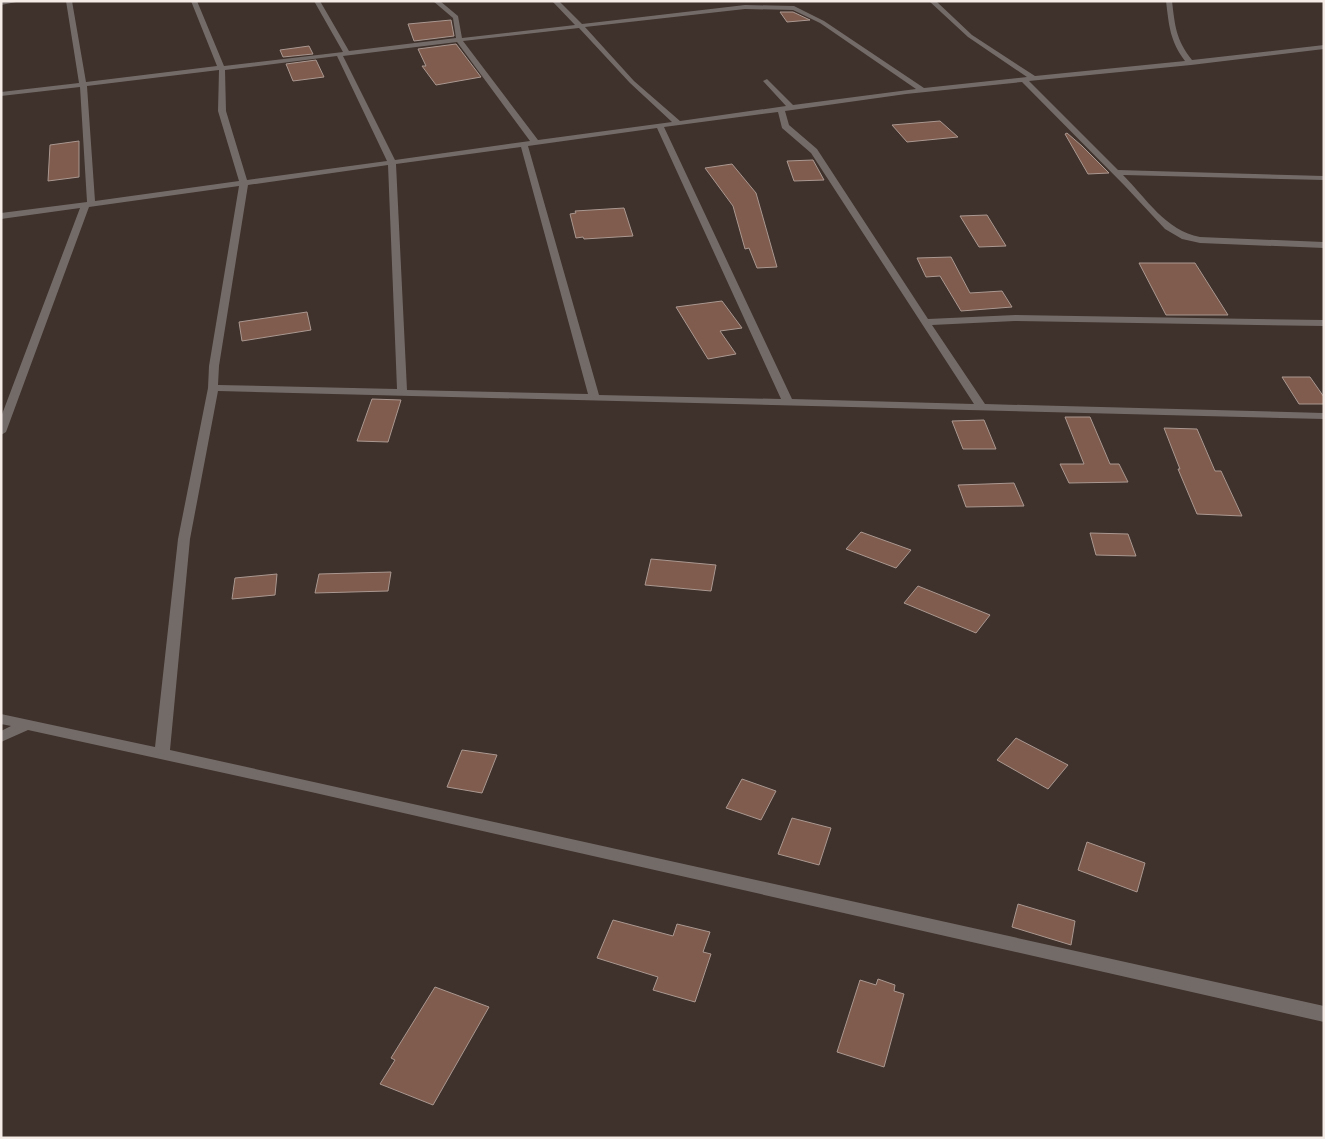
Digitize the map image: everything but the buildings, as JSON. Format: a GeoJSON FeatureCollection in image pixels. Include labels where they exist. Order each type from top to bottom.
{"type":"FeatureCollection","features":[{"type":"Feature","properties":{"kind":"street"},"geometry":{"type":"LineString","coordinates":[[1,3],[18,1]]}},
{"type":"Feature","properties":{"kind":"street"},"geometry":{"type":"LineString","coordinates":[[1,432],[88,205],[83,85],[69,1]]}},
{"type":"Feature","properties":{"kind":"street"},"geometry":{"type":"LineString","coordinates":[[162,754],[184,539],[213,388],[214,366],[244,183],[222,111],[222,69],[194,1]]}},
{"type":"Feature","properties":{"kind":"street"},"geometry":{"type":"LineString","coordinates":[[317,1],[392,162],[402,392]]}},
{"type":"Feature","properties":{"kind":"street"},"geometry":{"type":"LineString","coordinates":[[436,1],[456,16],[459,40],[535,142]]}},
{"type":"Feature","properties":{"kind":"street"},"geometry":{"type":"LineString","coordinates":[[555,1],[581,26],[632,82],[678,123]]}},
{"type":"Feature","properties":{"kind":"street"},"geometry":{"type":"LineString","coordinates":[[932,1],[970,36],[1033,78]]}},
{"type":"Feature","properties":{"kind":"street"},"geometry":{"type":"LineString","coordinates":[[1169,1],[1173,33],[1179,48],[1191,63]]}},
{"type":"Feature","properties":{"kind":"street"},"geometry":{"type":"LineString","coordinates":[[1,94],[745,6],[794,8],[822,22],[922,90]]}},
{"type":"Feature","properties":{"kind":"street"},"geometry":{"type":"LineString","coordinates":[[1,216],[922,90],[1191,63],[1324,47]]}},
{"type":"Feature","properties":{"kind":"street"},"geometry":{"type":"LineString","coordinates":[[1022,79],[1116,172],[1168,228],[1185,237],[1200,240],[1324,245]]}},
{"type":"Feature","properties":{"kind":"street"},"geometry":{"type":"LineString","coordinates":[[767,81],[792,108]]}},
{"type":"Feature","properties":{"kind":"street"},"geometry":{"type":"LineString","coordinates":[[781,109],[786,126],[814,151],[981,407]]}},
{"type":"Feature","properties":{"kind":"street"},"geometry":{"type":"LineString","coordinates":[[660,126],[788,402]]}},
{"type":"Feature","properties":{"kind":"street"},"geometry":{"type":"LineString","coordinates":[[524,144],[594,397]]}},
{"type":"Feature","properties":{"kind":"street"},"geometry":{"type":"LineString","coordinates":[[1116,172],[1324,178]]}},
{"type":"Feature","properties":{"kind":"street"},"geometry":{"type":"LineString","coordinates":[[924,322],[1016,318],[1324,323]]}},
{"type":"Feature","properties":{"kind":"street"},"geometry":{"type":"LineString","coordinates":[[213,388],[1324,416]]}},
{"type":"Feature","properties":{"kind":"street"},"geometry":{"type":"LineString","coordinates":[[1,719],[1324,1014]]}},
{"type":"Feature","properties":{"kind":"street"},"geometry":{"type":"LineString","coordinates":[[1,737],[26,725]]}}]}
